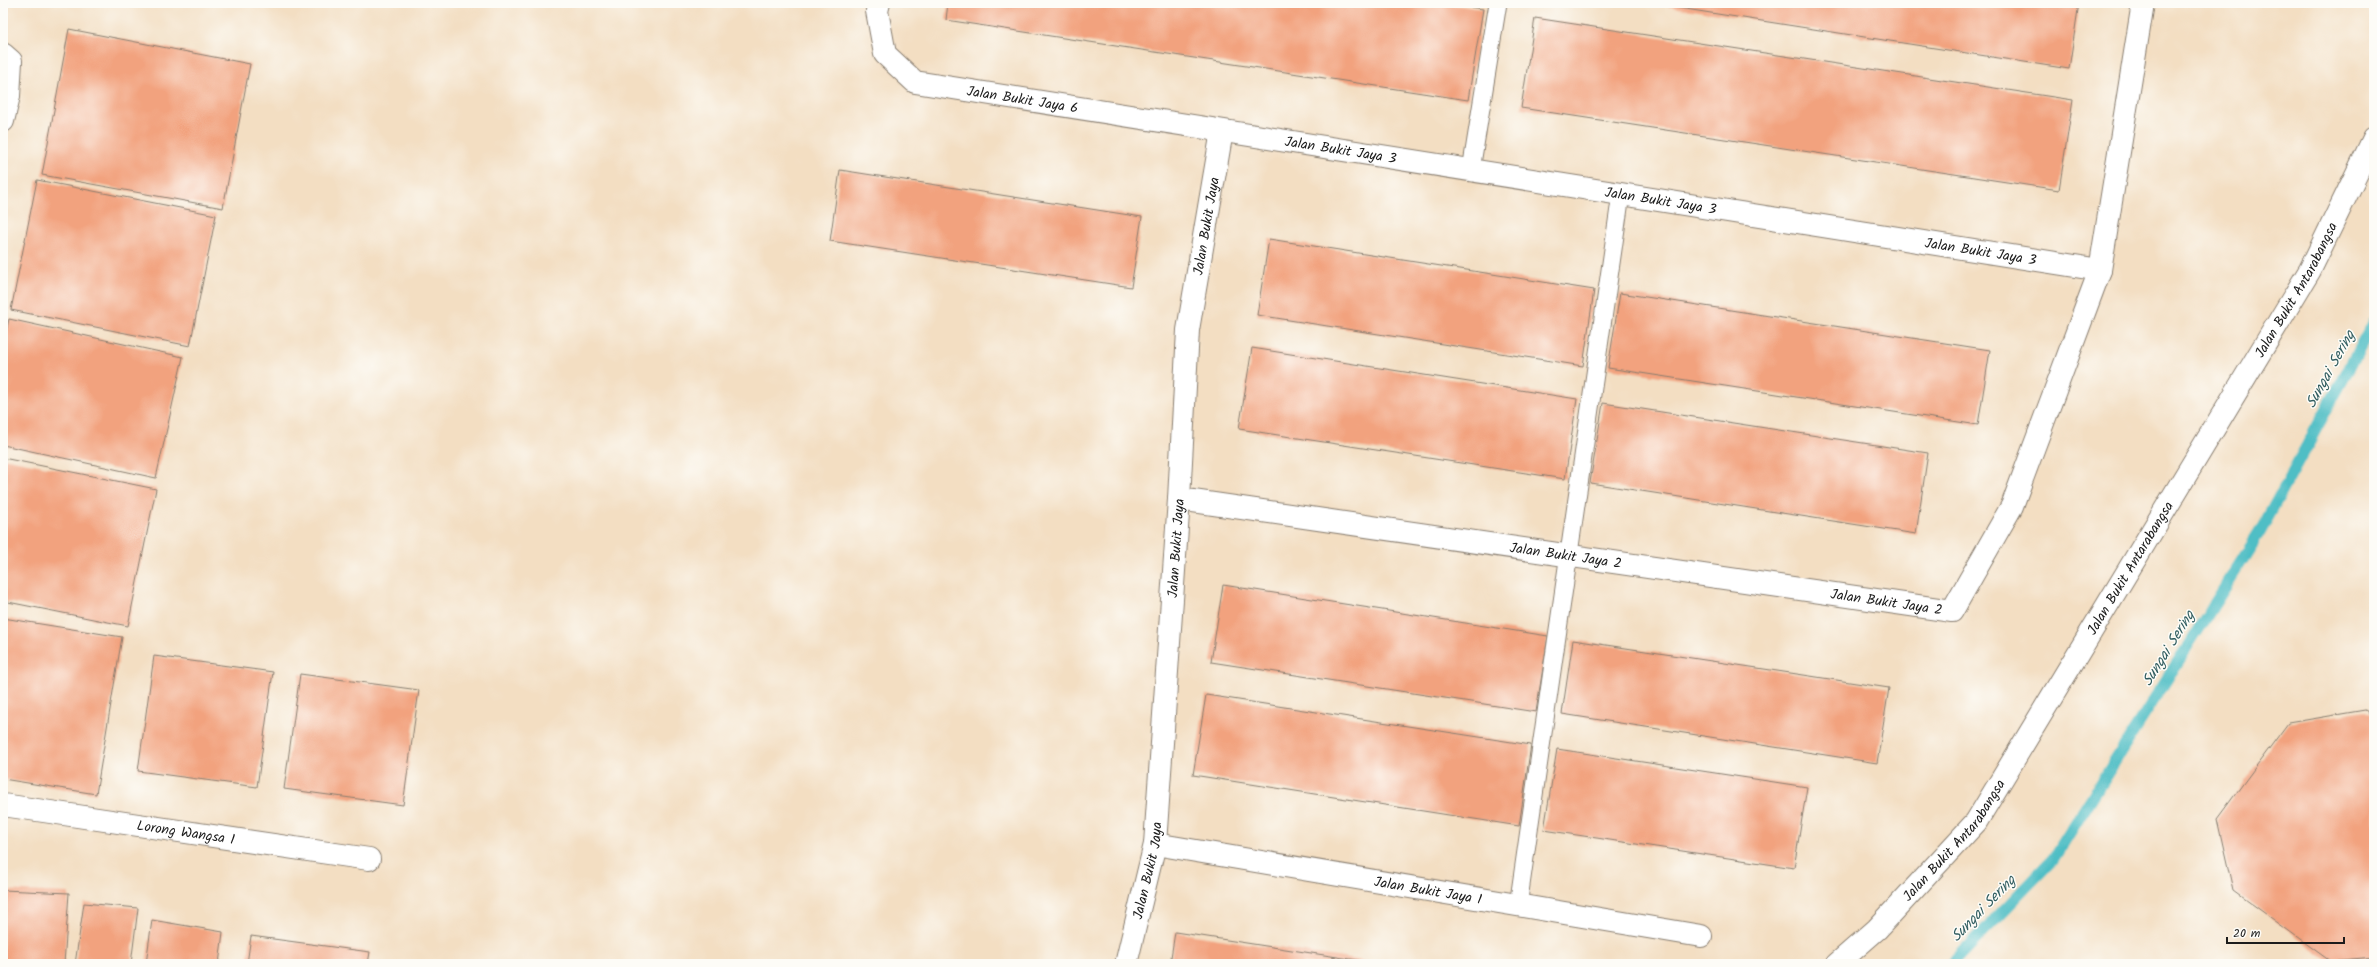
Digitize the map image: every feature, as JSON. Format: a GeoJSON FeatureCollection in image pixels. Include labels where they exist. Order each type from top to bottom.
{"type":"FeatureCollection","features":[{"type":"Feature","properties":{"kind":"street","name":"Jalan Bukit Jaya 6"},"geometry":{"type":"LineString","coordinates":[[879,3],[877,11],[885,54],[914,82],[1222,131]]}},
{"type":"Feature","properties":{"kind":"street"},"geometry":{"type":"LineString","coordinates":[[2100,270],[2143,3]]}},
{"type":"Feature","properties":{"kind":"street"},"geometry":{"type":"LineString","coordinates":[[3,121],[9,96],[7,58]]}},
{"type":"Feature","properties":{"kind":"street","name":"Jalan Bukit Jaya 3"},"geometry":{"type":"LineString","coordinates":[[1222,131],[2100,270]]}},
{"type":"Feature","properties":{"kind":"street","name":"Jalan Bukit Jaya"},"geometry":{"type":"LineString","coordinates":[[1126,964],[1155,844],[1179,500],[1188,330],[1222,131]]}},
{"type":"Feature","properties":{"kind":"street","name":"Jalan Bukit Antarabangsa"},"geometry":{"type":"LineString","coordinates":[[1838,964],[1877,929],[1976,822],[2310,270],[2374,138]]}},
{"type":"Feature","properties":{"kind":"street","name":"Jalan Bukit Jaya 2"},"geometry":{"type":"LineString","coordinates":[[1179,500],[1952,611],[2012,506],[2100,270]]}},
{"type":"Feature","properties":{"kind":"street","name":"Lorong Wangsa 1"},"geometry":{"type":"LineString","coordinates":[[3,805],[368,859]]}},
{"type":"Feature","properties":{"kind":"street","name":"Jalan Bukit Jaya 1"},"geometry":{"type":"LineString","coordinates":[[1155,844],[1701,936]]}},
{"type":"Feature","properties":{"kind":"lane"},"geometry":{"type":"LineString","coordinates":[[1471,170],[1498,3]]}},
{"type":"Feature","properties":{"kind":"lane"},"geometry":{"type":"LineString","coordinates":[[1518,906],[1622,194]]}},
{"type":"Feature","properties":{"kind":"building"},"geometry":{"type":"Polygon","coordinates":[[[948,3],[1441,3],[1483,9],[1468,100],[946,20],[948,3]]]}},
{"type":"Feature","properties":{"kind":"building"},"geometry":{"type":"Polygon","coordinates":[[[1647,3],[2079,3],[2069,69],[1647,3]]]}},
{"type":"Feature","properties":{"kind":"building"},"geometry":{"type":"Polygon","coordinates":[[[1535,18],[2073,100],[2059,190],[1521,108],[1535,18]]]}},
{"type":"Feature","properties":{"kind":"building"},"geometry":{"type":"Polygon","coordinates":[[[69,29],[250,64],[223,208],[42,175],[69,29]]]}},
{"type":"Feature","properties":{"kind":"building"},"geometry":{"type":"Polygon","coordinates":[[[840,170],[1142,217],[1131,287],[830,241],[840,170]]]}},
{"type":"Feature","properties":{"kind":"building"},"geometry":{"type":"Polygon","coordinates":[[[37,180],[216,215],[190,346],[11,310],[37,180]]]}},
{"type":"Feature","properties":{"kind":"building"},"geometry":{"type":"Polygon","coordinates":[[[1269,239],[1594,290],[1583,366],[1257,315],[1269,239]]]}},
{"type":"Feature","properties":{"kind":"building"},"geometry":{"type":"Polygon","coordinates":[[[1620,293],[1990,350],[1978,425],[1608,368],[1620,293]]]}},
{"type":"Feature","properties":{"kind":"building"},"geometry":{"type":"Polygon","coordinates":[[[9,319],[183,357],[156,478],[3,445],[3,345],[9,319]]]}},
{"type":"Feature","properties":{"kind":"building"},"geometry":{"type":"Polygon","coordinates":[[[1252,348],[1577,399],[1565,479],[1239,429],[1252,348]]]}},
{"type":"Feature","properties":{"kind":"building"},"geometry":{"type":"Polygon","coordinates":[[[1603,403],[1928,453],[1916,534],[1590,483],[1603,403]]]}},
{"type":"Feature","properties":{"kind":"building"},"geometry":{"type":"Polygon","coordinates":[[[3,458],[156,489],[128,626],[3,601],[3,458]]]}},
{"type":"Feature","properties":{"kind":"building"},"geometry":{"type":"Polygon","coordinates":[[[1223,585],[1548,636],[1536,712],[1211,662],[1223,585]]]}},
{"type":"Feature","properties":{"kind":"building"},"geometry":{"type":"Polygon","coordinates":[[[3,618],[122,637],[96,794],[3,779],[3,618]]]}},
{"type":"Feature","properties":{"kind":"building"},"geometry":{"type":"Polygon","coordinates":[[[1573,640],[1889,688],[1877,763],[1562,714],[1573,640]]]}},
{"type":"Feature","properties":{"kind":"building"},"geometry":{"type":"Polygon","coordinates":[[[154,656],[273,672],[257,787],[138,771],[154,656]]]}},
{"type":"Feature","properties":{"kind":"building"},"geometry":{"type":"Polygon","coordinates":[[[300,674],[419,690],[403,805],[284,789],[300,674]]]}},
{"type":"Feature","properties":{"kind":"building"},"geometry":{"type":"Polygon","coordinates":[[[1206,695],[1531,745],[1519,826],[1193,775],[1206,695]]]}},
{"type":"Feature","properties":{"kind":"building"},"geometry":{"type":"Polygon","coordinates":[[[2365,710],[2374,716],[2374,957],[2330,961],[2233,890],[2217,819],[2288,723],[2365,710]]]}},
{"type":"Feature","properties":{"kind":"building"},"geometry":{"type":"Polygon","coordinates":[[[1557,749],[1807,787],[1794,868],[1544,830],[1557,749]]]}},
{"type":"Feature","properties":{"kind":"building"},"geometry":{"type":"Polygon","coordinates":[[[3,890],[69,893],[64,964],[3,964],[3,890]]]}},
{"type":"Feature","properties":{"kind":"building"},"geometry":{"type":"Polygon","coordinates":[[[84,903],[138,908],[131,964],[75,964],[84,903]]]}},
{"type":"Feature","properties":{"kind":"building"},"geometry":{"type":"Polygon","coordinates":[[[152,920],[223,932],[219,964],[146,964],[152,920]]]}},
{"type":"Feature","properties":{"kind":"building"},"geometry":{"type":"Polygon","coordinates":[[[1175,932],[1376,963],[1376,964],[1170,964],[1175,932]]]}},
{"type":"Feature","properties":{"kind":"building"},"geometry":{"type":"Polygon","coordinates":[[[251,936],[370,952],[368,964],[247,964],[251,936]]]}},
{"type":"Feature","properties":{"kind":"waterway","name":"Sungai Sering"},"geometry":{"type":"LineString","coordinates":[[1952,964],[2053,859],[2260,532],[2374,322]]}}]}
